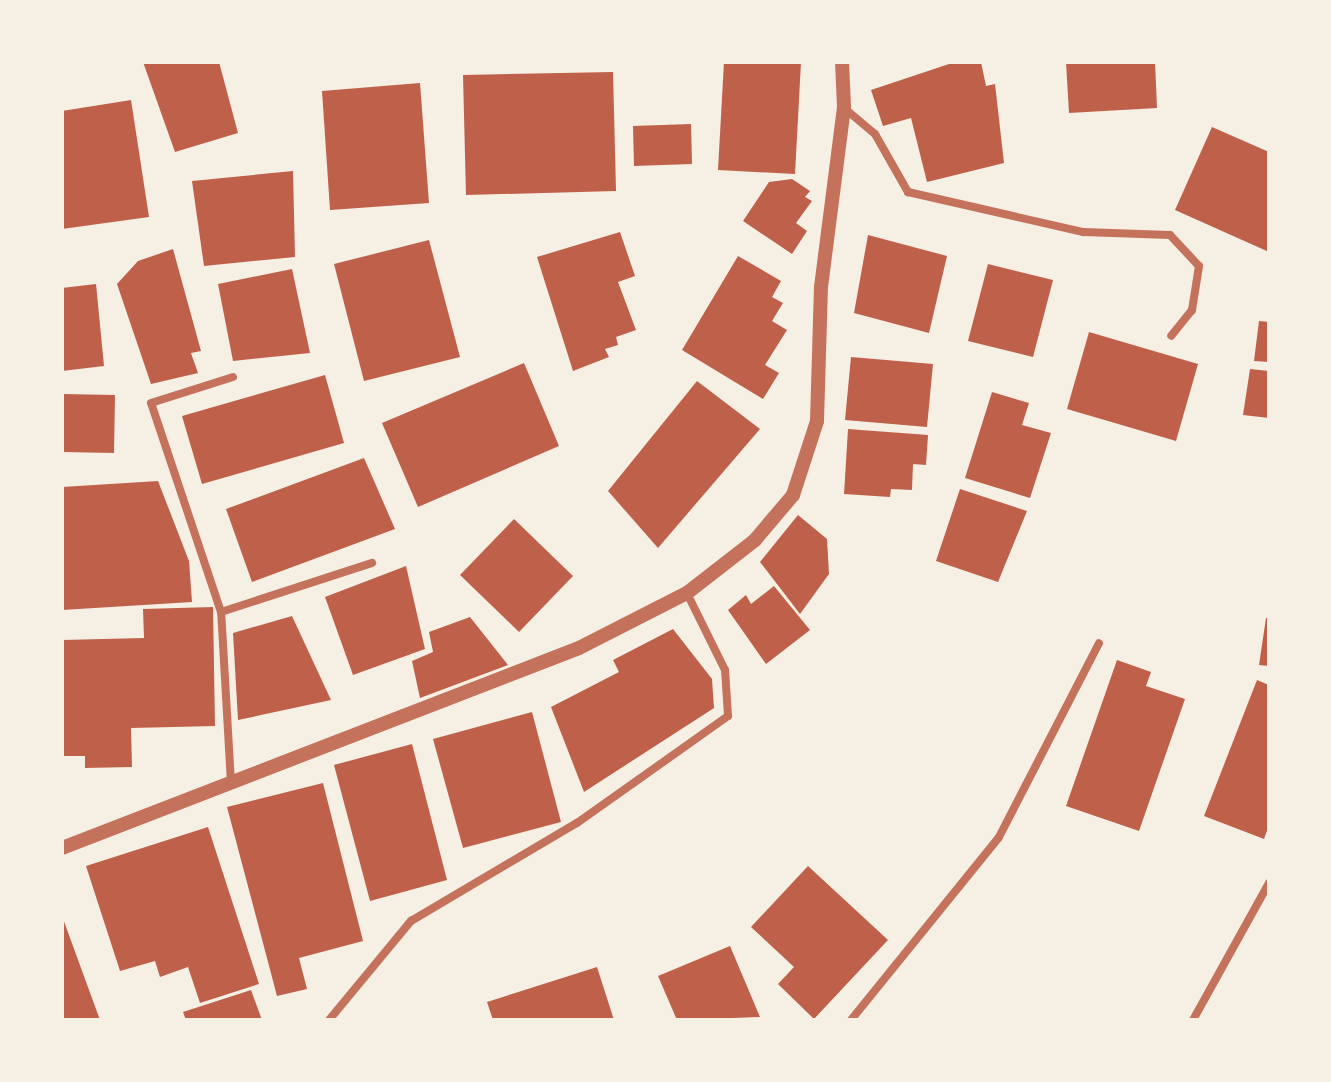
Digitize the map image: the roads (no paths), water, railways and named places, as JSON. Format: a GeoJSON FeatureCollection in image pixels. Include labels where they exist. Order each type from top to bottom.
{"type":"FeatureCollection","features":[{"type":"Feature","properties":{"kind":"street"},"geometry":{"type":"LineString","coordinates":[[62,848],[579,648],[687,593],[755,540],[793,495],[812,436],[821,287],[844,107],[842,62]]}},
{"type":"Feature","properties":{"kind":"street"},"geometry":{"type":"LineString","coordinates":[[844,107],[875,134],[908,192],[1083,232],[1170,235],[1199,266],[1192,310],[1171,336]]}},
{"type":"Feature","properties":{"kind":"street"},"geometry":{"type":"LineString","coordinates":[[231,783],[221,612],[151,403],[233,377]]}},
{"type":"Feature","properties":{"kind":"street"},"geometry":{"type":"LineString","coordinates":[[221,612],[372,563]]}},
{"type":"Feature","properties":{"kind":"street"},"geometry":{"type":"LineString","coordinates":[[329,1020],[411,921],[577,823],[728,716],[725,670],[687,593]]}},
{"type":"Feature","properties":{"kind":"street"},"geometry":{"type":"LineString","coordinates":[[851,1020],[999,837],[1099,643]]}},
{"type":"Feature","properties":{"kind":"street"},"geometry":{"type":"LineString","coordinates":[[1193,1020],[1267,895],[1269,883]]}}]}
